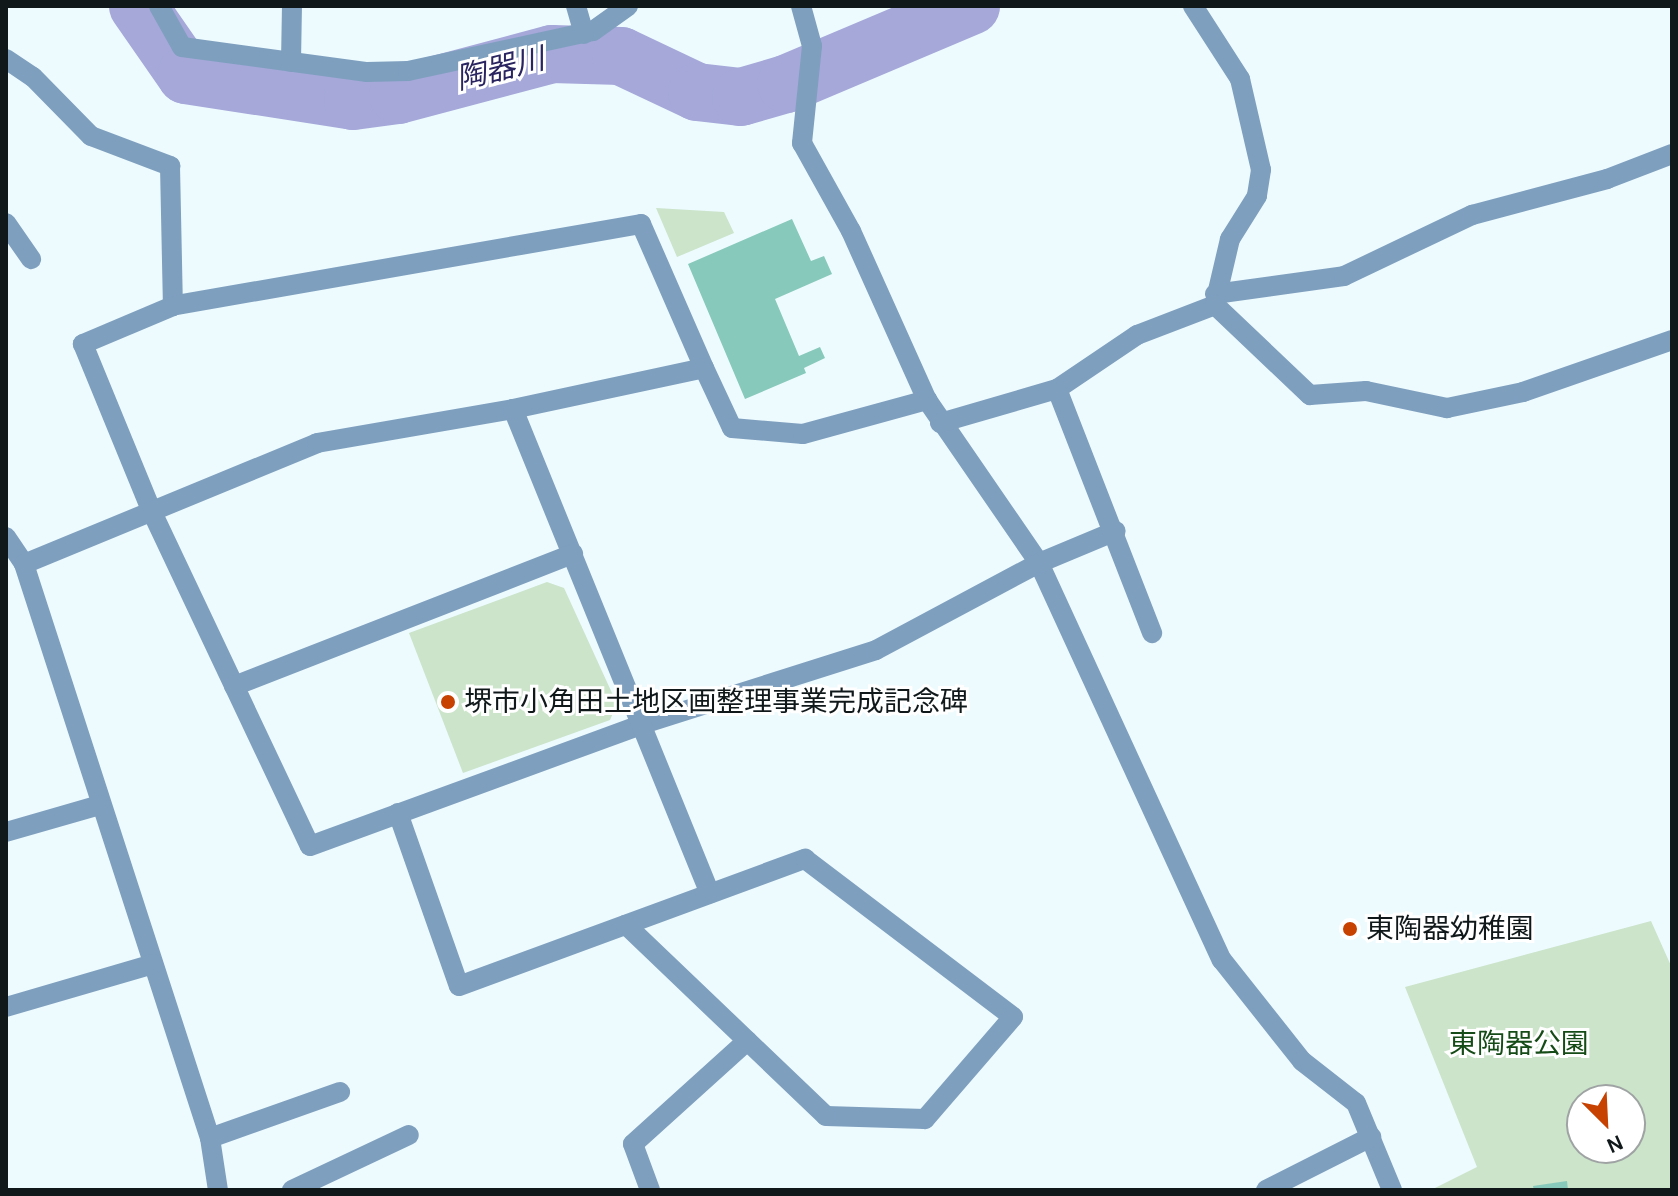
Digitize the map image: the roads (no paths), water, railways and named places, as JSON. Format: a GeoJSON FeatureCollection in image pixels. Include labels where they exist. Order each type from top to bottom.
{"type":"FeatureCollection","features":[{"type":"Feature","properties":{"kind":"street"},"geometry":{"type":"LineString","coordinates":[[159,6],[182,47],[367,72],[408,71],[584,34],[628,6]]}},
{"type":"Feature","properties":{"kind":"street"},"geometry":{"type":"LineString","coordinates":[[291,62],[292,6]]}},
{"type":"Feature","properties":{"kind":"street"},"geometry":{"type":"LineString","coordinates":[[576,6],[584,34]]}},
{"type":"Feature","properties":{"kind":"street"},"geometry":{"type":"LineString","coordinates":[[801,6],[811,57],[802,143],[851,231],[927,400],[1039,563],[1222,960],[1302,1061],[1356,1103],[1392,1190]]}},
{"type":"Feature","properties":{"kind":"street"},"geometry":{"type":"LineString","coordinates":[[1193,6],[1240,79],[1261,170],[1257,196],[1230,239],[1215,300]]}},
{"type":"Feature","properties":{"kind":"street"},"geometry":{"type":"LineString","coordinates":[[6,59],[33,77],[91,136],[170,166],[173,306]]}},
{"type":"Feature","properties":{"kind":"street"},"geometry":{"type":"LineString","coordinates":[[940,423],[1057,389],[1137,335],[1215,300],[1344,276],[1472,215],[1607,179],[1672,154]]}},
{"type":"Feature","properties":{"kind":"street"},"geometry":{"type":"LineString","coordinates":[[6,223],[31,259]]}},
{"type":"Feature","properties":{"kind":"street"},"geometry":{"type":"LineString","coordinates":[[927,400],[803,434],[732,428],[641,224],[173,306],[83,344],[152,512],[310,846],[643,724],[876,650],[1039,563],[1116,531]]}},
{"type":"Feature","properties":{"kind":"street"},"geometry":{"type":"LineString","coordinates":[[1215,300],[1310,395],[1366,391],[1447,408],[1523,392],[1672,340]]}},
{"type":"Feature","properties":{"kind":"street"},"geometry":{"type":"LineString","coordinates":[[24,564],[317,443],[513,409],[704,368]]}},
{"type":"Feature","properties":{"kind":"street"},"geometry":{"type":"LineString","coordinates":[[1057,389],[1116,531],[1152,633]]}},
{"type":"Feature","properties":{"kind":"street"},"geometry":{"type":"LineString","coordinates":[[513,409],[710,894]]}},
{"type":"Feature","properties":{"kind":"street"},"geometry":{"type":"LineString","coordinates":[[6,537],[24,564],[210,1138],[218,1190]]}},
{"type":"Feature","properties":{"kind":"street"},"geometry":{"type":"LineString","coordinates":[[234,686],[573,554]]}},
{"type":"Feature","properties":{"kind":"street"},"geometry":{"type":"LineString","coordinates":[[6,832],[100,805]]}},
{"type":"Feature","properties":{"kind":"street"},"geometry":{"type":"LineString","coordinates":[[398,813],[459,986],[805,859],[1013,1017],[925,1119],[826,1116],[626,925]]}},
{"type":"Feature","properties":{"kind":"street"},"geometry":{"type":"LineString","coordinates":[[6,1007],[153,964]]}},
{"type":"Feature","properties":{"kind":"street"},"geometry":{"type":"LineString","coordinates":[[650,1190],[633,1144],[747,1041]]}},
{"type":"Feature","properties":{"kind":"street"},"geometry":{"type":"LineString","coordinates":[[210,1138],[340,1092]]}},
{"type":"Feature","properties":{"kind":"street"},"geometry":{"type":"LineString","coordinates":[[292,1190],[409,1135]]}},
{"type":"Feature","properties":{"kind":"street"},"geometry":{"type":"LineString","coordinates":[[1266,1190],[1371,1137]]}},
{"type":"Feature","properties":{"kind":"waterway","name":"陶器川"},"geometry":{"type":"LineString","coordinates":[[138,6],[186,75],[353,101],[398,95],[552,54],[621,56],[697,92],[741,97],[786,84],[971,6]]}},
{"type":"Feature","properties":{"kind":"place","name":"堺市小角田土地区画整理事業完成記念碑"},"geometry":{"type":"Point","coordinates":[448,702]}},
{"type":"Feature","properties":{"kind":"place","name":"東陶器幼稚園"},"geometry":{"type":"Point","coordinates":[1350,929]}},
{"type":"Feature","properties":{"kind":"park label","name":"東陶器公園"},"geometry":{"type":"Point","coordinates":[1519,1044]}}]}
